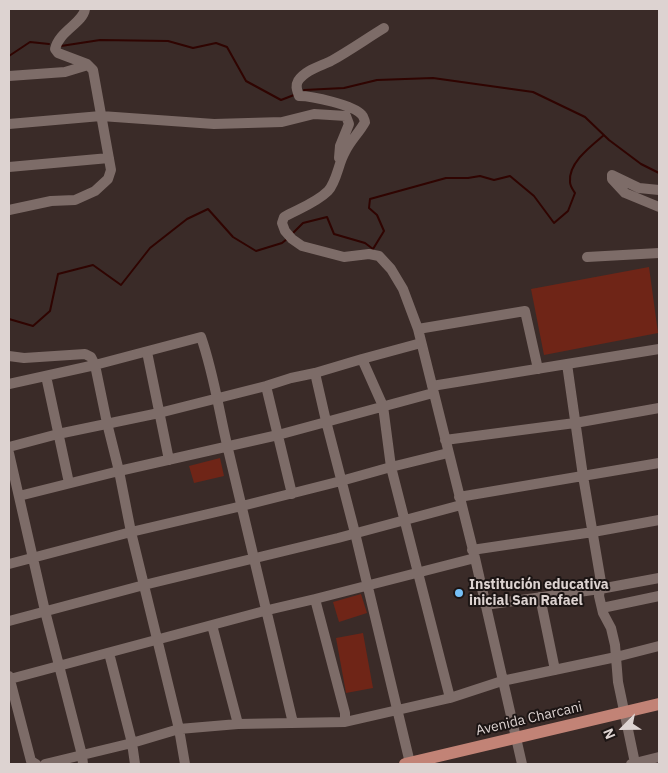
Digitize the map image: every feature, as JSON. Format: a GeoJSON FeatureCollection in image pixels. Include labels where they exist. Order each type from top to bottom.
{"type":"FeatureCollection","features":[{"type":"Feature","properties":{"kind":"main road","name":"Avenida Charcani"},"geometry":{"type":"LineString","coordinates":[[408,764],[659,704]]}},
{"type":"Feature","properties":{"kind":"street"},"geometry":{"type":"LineString","coordinates":[[9,210],[51,201],[75,200],[95,191],[108,179],[111,170],[93,70],[88,65],[58,53],[55,46],[65,32],[84,14],[85,9]]}},
{"type":"Feature","properties":{"kind":"street"},"geometry":{"type":"LineString","coordinates":[[384,28],[331,61],[304,75],[298,81],[298,92],[356,110],[363,116],[365,122],[345,151],[328,190],[308,205],[284,217],[282,223],[285,231],[302,246],[344,257],[369,254],[379,256],[391,269],[403,289],[418,330],[474,554],[522,764]]}},
{"type":"Feature","properties":{"kind":"street"},"geometry":{"type":"LineString","coordinates":[[9,76],[64,72],[88,65]]}},
{"type":"Feature","properties":{"kind":"street"},"geometry":{"type":"LineString","coordinates":[[9,124],[101,116],[214,124],[282,122],[314,114],[346,116],[349,124],[340,146],[338,169]]}},
{"type":"Feature","properties":{"kind":"street"},"geometry":{"type":"LineString","coordinates":[[9,167],[109,158]]}},
{"type":"Feature","properties":{"kind":"street"},"geometry":{"type":"LineString","coordinates":[[659,190],[639,188],[612,175],[612,179],[625,194],[659,207]]}},
{"type":"Feature","properties":{"kind":"street"},"geometry":{"type":"LineString","coordinates":[[588,257],[659,253]]}},
{"type":"Feature","properties":{"kind":"street"},"geometry":{"type":"LineString","coordinates":[[418,330],[525,311],[538,369]]}},
{"type":"Feature","properties":{"kind":"street"},"geometry":{"type":"LineString","coordinates":[[9,384],[95,365],[201,338],[218,398],[227,447],[294,723]]}},
{"type":"Feature","properties":{"kind":"street"},"geometry":{"type":"LineString","coordinates":[[9,447],[58,434],[159,413],[266,386],[421,343]]}},
{"type":"Feature","properties":{"kind":"street"},"geometry":{"type":"LineString","coordinates":[[19,496],[278,435],[383,406],[432,390],[538,369],[659,349]]}},
{"type":"Feature","properties":{"kind":"street"},"geometry":{"type":"LineString","coordinates":[[147,352],[169,460]]}},
{"type":"Feature","properties":{"kind":"street"},"geometry":{"type":"LineString","coordinates":[[9,356],[24,358],[85,354],[91,357],[95,365],[131,532],[179,729],[185,764]]}},
{"type":"Feature","properties":{"kind":"street"},"geometry":{"type":"LineString","coordinates":[[362,359],[383,406],[391,467],[450,698]]}},
{"type":"Feature","properties":{"kind":"street"},"geometry":{"type":"LineString","coordinates":[[567,364],[601,582],[598,596],[615,645],[618,682],[626,712],[632,763],[659,757]]}},
{"type":"Feature","properties":{"kind":"street"},"geometry":{"type":"LineString","coordinates":[[315,373],[398,710],[408,764]]}},
{"type":"Feature","properties":{"kind":"street"},"geometry":{"type":"LineString","coordinates":[[46,376],[69,484]]}},
{"type":"Feature","properties":{"kind":"street"},"geometry":{"type":"LineString","coordinates":[[266,386],[292,494]]}},
{"type":"Feature","properties":{"kind":"street"},"geometry":{"type":"LineString","coordinates":[[445,440],[575,423],[659,408]]}},
{"type":"Feature","properties":{"kind":"street"},"geometry":{"type":"LineString","coordinates":[[9,453],[32,558],[83,760]]}},
{"type":"Feature","properties":{"kind":"street"},"geometry":{"type":"LineString","coordinates":[[9,564],[131,532],[292,494],[448,453]]}},
{"type":"Feature","properties":{"kind":"street"},"geometry":{"type":"LineString","coordinates":[[9,621],[144,584],[355,534],[405,520],[460,501],[659,463]]}},
{"type":"Feature","properties":{"kind":"street"},"geometry":{"type":"LineString","coordinates":[[36,764],[31,761],[9,677],[59,666],[418,572],[474,554],[659,520]]}},
{"type":"Feature","properties":{"kind":"street"},"geometry":{"type":"LineString","coordinates":[[485,605],[600,589],[659,578]]}},
{"type":"Feature","properties":{"kind":"street"},"geometry":{"type":"LineString","coordinates":[[602,608],[659,596]]}},
{"type":"Feature","properties":{"kind":"street"},"geometry":{"type":"LineString","coordinates":[[540,597],[555,670]]}},
{"type":"Feature","properties":{"kind":"street"},"geometry":{"type":"LineString","coordinates":[[315,599],[345,713],[345,722]]}},
{"type":"Feature","properties":{"kind":"street"},"geometry":{"type":"LineString","coordinates":[[212,625],[238,724]]}},
{"type":"Feature","properties":{"kind":"street"},"geometry":{"type":"LineString","coordinates":[[45,764],[83,760],[179,729],[238,724],[345,722],[450,698],[502,681],[659,646]]}},
{"type":"Feature","properties":{"kind":"street"},"geometry":{"type":"LineString","coordinates":[[108,653],[132,743],[135,764]]}},
{"type":"Feature","properties":{"kind":"shaded area"},"geometry":{"type":"Polygon","coordinates":[[[649,267],[658,333],[544,355],[531,289],[649,267]]]}},
{"type":"Feature","properties":{"kind":"shaded area"},"geometry":{"type":"Polygon","coordinates":[[[220,458],[224,476],[194,483],[189,466],[220,458]]]}},
{"type":"Feature","properties":{"kind":"shaded area"},"geometry":{"type":"Polygon","coordinates":[[[361,594],[367,613],[339,622],[333,602],[361,594]]]}},
{"type":"Feature","properties":{"kind":"shaded area"},"geometry":{"type":"Polygon","coordinates":[[[363,633],[373,688],[346,693],[336,638],[363,633]]]}},
{"type":"Feature","properties":{"kind":"waterway"},"geometry":{"type":"LineString","coordinates":[[61,46],[100,40],[168,41],[193,48],[216,43],[227,47],[246,81],[281,100],[294,95]]}},
{"type":"Feature","properties":{"kind":"waterway"},"geometry":{"type":"LineString","coordinates":[[9,56],[30,42],[49,44]]}},
{"type":"Feature","properties":{"kind":"waterway"},"geometry":{"type":"LineString","coordinates":[[304,90],[344,88],[377,80],[433,78],[533,92],[585,117],[609,140],[641,164],[659,173]]}},
{"type":"Feature","properties":{"kind":"waterway"},"geometry":{"type":"LineString","coordinates":[[292,234],[303,223],[327,217],[334,234],[365,243],[373,249],[384,231],[377,215],[369,208],[370,199],[446,178],[480,176],[494,180],[510,176],[534,196],[554,223],[568,211],[575,193],[570,183],[570,175],[576,162],[604,135]]}},
{"type":"Feature","properties":{"kind":"waterway"},"geometry":{"type":"LineString","coordinates":[[9,319],[33,326],[50,311],[58,274],[93,265],[121,285],[150,248],[187,219],[208,209],[233,237],[256,251],[282,243],[287,239]]}},
{"type":"Feature","properties":{"kind":"place","name":"Institución educativa inicial San Rafael"},"geometry":{"type":"Point","coordinates":[459,593]}}]}
